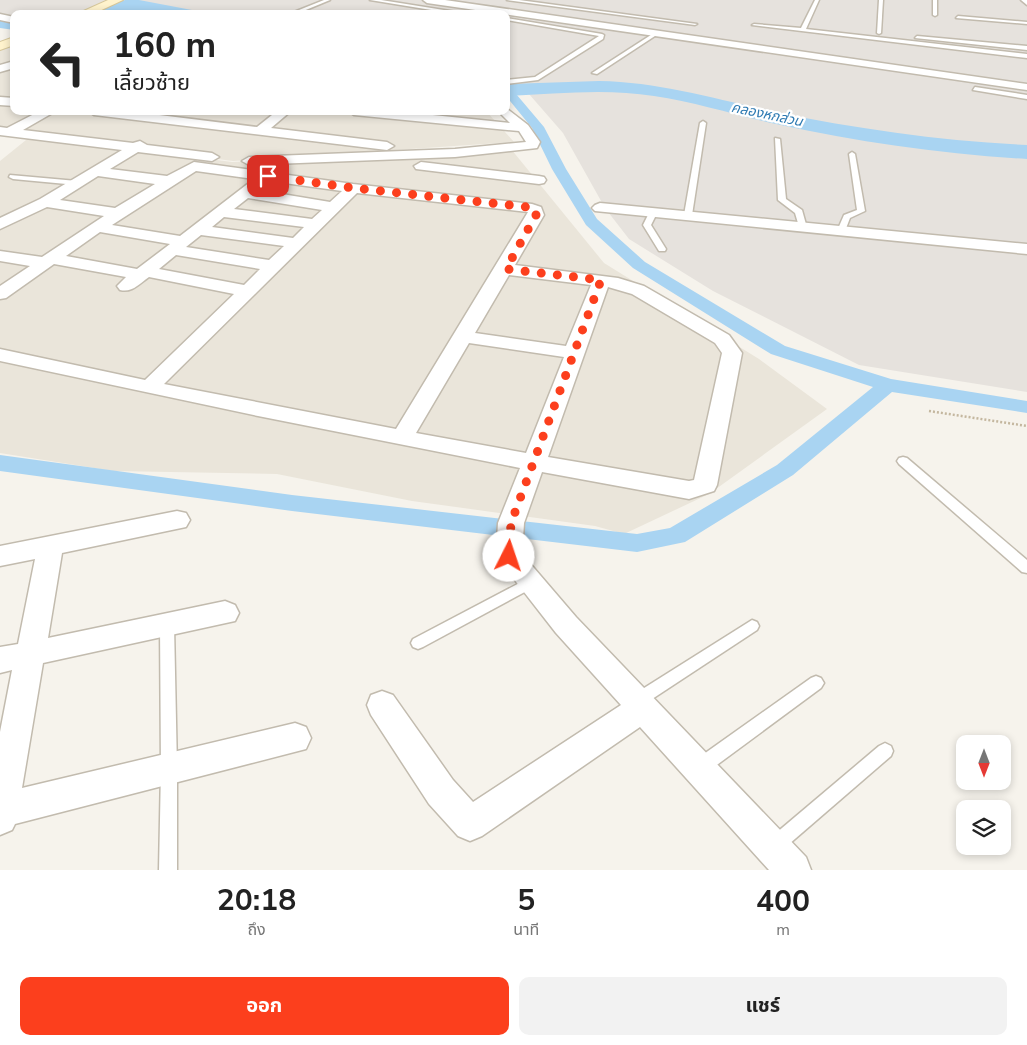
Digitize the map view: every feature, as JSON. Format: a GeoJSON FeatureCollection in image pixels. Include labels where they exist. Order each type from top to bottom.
{"type":"FeatureCollection","features":[{"type":"Feature","properties":{"kind":"main road"},"geometry":{"type":"LineString","coordinates":[[80,10],[105,0]]}},
{"type":"Feature","properties":{"kind":"main road"},"geometry":{"type":"LineString","coordinates":[[92,10],[118,0]]}},
{"type":"Feature","properties":{"kind":"street"},"geometry":{"type":"LineString","coordinates":[[427,0],[480,10]]}},
{"type":"Feature","properties":{"kind":"street"},"geometry":{"type":"LineString","coordinates":[[510,16],[656,34],[1027,87]]}},
{"type":"Feature","properties":{"kind":"street"},"geometry":{"type":"LineString","coordinates":[[4,131],[41,115]]}},
{"type":"Feature","properties":{"kind":"street"},"geometry":{"type":"LineString","coordinates":[[128,115],[455,153]]}},
{"type":"Feature","properties":{"kind":"street"},"geometry":{"type":"LineString","coordinates":[[0,224],[45,202],[190,115]]}},
{"type":"Feature","properties":{"kind":"street"},"geometry":{"type":"LineString","coordinates":[[259,131],[280,115]]}},
{"type":"Feature","properties":{"kind":"street"},"geometry":{"type":"LineString","coordinates":[[325,138],[351,115]]}},
{"type":"Feature","properties":{"kind":"street"},"geometry":{"type":"LineString","coordinates":[[425,115],[523,128]]}},
{"type":"Feature","properties":{"kind":"street"},"geometry":{"type":"LineString","coordinates":[[4,131],[256,162],[455,153],[532,145],[533,142],[523,128],[508,115]]}},
{"type":"Feature","properties":{"kind":"street"},"geometry":{"type":"LineString","coordinates":[[407,164],[539,180]]}},
{"type":"Feature","properties":{"kind":"street"},"geometry":{"type":"LineString","coordinates":[[0,294],[118,213],[194,166],[354,188],[527,207],[536,210],[536,215],[506,269],[403,438]]}},
{"type":"Feature","properties":{"kind":"street"},"geometry":{"type":"LineString","coordinates":[[97,172],[170,181]]}},
{"type":"Feature","properties":{"kind":"street"},"geometry":{"type":"LineString","coordinates":[[470,201],[488,174]]}},
{"type":"Feature","properties":{"kind":"street"},"geometry":{"type":"LineString","coordinates":[[126,286],[268,176]]}},
{"type":"Feature","properties":{"kind":"street"},"geometry":{"type":"LineString","coordinates":[[149,388],[354,188]]}},
{"type":"Feature","properties":{"kind":"street"},"geometry":{"type":"LineString","coordinates":[[246,192],[334,207]]}},
{"type":"Feature","properties":{"kind":"street"},"geometry":{"type":"LineString","coordinates":[[45,202],[118,213]]}},
{"type":"Feature","properties":{"kind":"street"},"geometry":{"type":"LineString","coordinates":[[600,208],[1027,249]]}},
{"type":"Feature","properties":{"kind":"street"},"geometry":{"type":"LineString","coordinates":[[222,212],[316,224]]}},
{"type":"Feature","properties":{"kind":"street"},"geometry":{"type":"LineString","coordinates":[[97,227],[273,266]]}},
{"type":"Feature","properties":{"kind":"street"},"geometry":{"type":"LineString","coordinates":[[198,230],[297,243]]}},
{"type":"Feature","properties":{"kind":"street"},"geometry":{"type":"LineString","coordinates":[[0,256],[143,273],[248,291]]}},
{"type":"Feature","properties":{"kind":"street"},"geometry":{"type":"LineString","coordinates":[[0,355],[149,388],[534,464],[689,490],[706,485],[732,353],[722,340],[638,290],[618,283],[506,269]]}},
{"type":"Feature","properties":{"kind":"street"},"geometry":{"type":"LineString","coordinates":[[601,280],[573,354],[574,358],[511,523],[509,556],[566,625],[792,870]]}},
{"type":"Feature","properties":{"kind":"street"},"geometry":{"type":"LineString","coordinates":[[465,336],[573,354]]}},
{"type":"Feature","properties":{"kind":"street"},"geometry":{"type":"LineString","coordinates":[[0,556],[177,520]]}},
{"type":"Feature","properties":{"kind":"street"},"geometry":{"type":"LineString","coordinates":[[50,547],[0,813],[294,738]]}},
{"type":"Feature","properties":{"kind":"street"},"geometry":{"type":"LineString","coordinates":[[0,660],[225,614]]}},
{"type":"Feature","properties":{"kind":"street"},"geometry":{"type":"LineString","coordinates":[[382,705],[441,792],[467,823],[470,824],[640,705]]}},
{"type":"Feature","properties":{"kind":"lane"},"geometry":{"type":"LineString","coordinates":[[302,10],[328,0]]}},
{"type":"Feature","properties":{"kind":"lane"},"geometry":{"type":"LineString","coordinates":[[372,0],[440,10]]}},
{"type":"Feature","properties":{"kind":"lane"},"geometry":{"type":"LineString","coordinates":[[509,0],[695,24]]}},
{"type":"Feature","properties":{"kind":"lane"},"geometry":{"type":"LineString","coordinates":[[547,4],[556,0]]}},
{"type":"Feature","properties":{"kind":"lane"},"geometry":{"type":"LineString","coordinates":[[804,30],[817,0]]}},
{"type":"Feature","properties":{"kind":"lane"},"geometry":{"type":"LineString","coordinates":[[879,33],[881,0]]}},
{"type":"Feature","properties":{"kind":"lane"},"geometry":{"type":"LineString","coordinates":[[935,15],[936,0]]}},
{"type":"Feature","properties":{"kind":"lane"},"geometry":{"type":"LineString","coordinates":[[510,16],[602,35],[602,38],[536,79],[510,82]]}},
{"type":"Feature","properties":{"kind":"lane"},"geometry":{"type":"LineString","coordinates":[[958,18],[1027,23]]}},
{"type":"Feature","properties":{"kind":"lane"},"geometry":{"type":"LineString","coordinates":[[754,24],[944,48],[1027,56]]}},
{"type":"Feature","properties":{"kind":"lane"},"geometry":{"type":"LineString","coordinates":[[830,28],[1027,48]]}},
{"type":"Feature","properties":{"kind":"lane"},"geometry":{"type":"LineString","coordinates":[[595,73],[656,34]]}},
{"type":"Feature","properties":{"kind":"lane"},"geometry":{"type":"LineString","coordinates":[[941,39],[944,48]]}},
{"type":"Feature","properties":{"kind":"lane"},"geometry":{"type":"LineString","coordinates":[[975,90],[1027,97]]}},
{"type":"Feature","properties":{"kind":"lane"},"geometry":{"type":"LineString","coordinates":[[688,215],[703,123]]}},
{"type":"Feature","properties":{"kind":"lane"},"geometry":{"type":"LineString","coordinates":[[778,139],[782,200],[799,212],[803,228]]}},
{"type":"Feature","properties":{"kind":"lane"},"geometry":{"type":"LineString","coordinates":[[841,231],[847,217],[861,211],[852,154]]}},
{"type":"Feature","properties":{"kind":"lane"},"geometry":{"type":"LineString","coordinates":[[14,177],[77,183]]}},
{"type":"Feature","properties":{"kind":"lane"},"geometry":{"type":"LineString","coordinates":[[653,213],[647,225],[662,249]]}},
{"type":"Feature","properties":{"kind":"lane"},"geometry":{"type":"LineString","coordinates":[[903,461],[1027,568]]}},
{"type":"Feature","properties":{"kind":"lane"},"geometry":{"type":"LineString","coordinates":[[418,643],[531,582]]}},
{"type":"Feature","properties":{"kind":"lane"},"geometry":{"type":"LineString","coordinates":[[167,625],[168,870]]}},
{"type":"Feature","properties":{"kind":"lane"},"geometry":{"type":"LineString","coordinates":[[640,705],[752,626]]}},
{"type":"Feature","properties":{"kind":"lane"},"geometry":{"type":"LineString","coordinates":[[698,768],[816,683]]}},
{"type":"Feature","properties":{"kind":"lane"},"geometry":{"type":"LineString","coordinates":[[772,848],[885,751]]}},
{"type":"Feature","properties":{"kind":"path"},"geometry":{"type":"LineString","coordinates":[[929,411],[1027,426]]}},
{"type":"Feature","properties":{"kind":"shaded area"},"geometry":{"type":"Polygon","coordinates":[[[0,0],[1027,0],[1027,392],[859,365],[713,291],[629,239],[605,208],[563,133],[522,86],[510,86],[510,10],[10,10],[10,17],[0,16],[0,0]]]}},
{"type":"Feature","properties":{"kind":"shaded area"},"geometry":{"type":"Polygon","coordinates":[[[10,41],[10,115],[490,115],[514,142],[233,161],[0,131],[0,45],[10,41]]]}},
{"type":"Feature","properties":{"kind":"shaded area"},"geometry":{"type":"Polygon","coordinates":[[[31,136],[232,162],[511,149],[604,263],[759,359],[827,409],[709,494],[624,534],[595,526],[412,501],[277,474],[113,471],[0,453],[0,161],[31,136]]]}},
{"type":"Feature","properties":{"kind":"water"},"geometry":{"type":"Polygon","coordinates":[[[125,0],[139,0],[192,10],[99,10],[125,0]]]}},
{"type":"Feature","properties":{"kind":"waterway","name":"คลองหกส่วน"},"geometry":{"type":"LineString","coordinates":[[0,23],[10,24]]}},
{"type":"Feature","properties":{"kind":"waterway","name":"คลองหกส่วน"},"geometry":{"type":"LineString","coordinates":[[510,90],[618,87],[654,90],[774,118],[882,138],[954,147],[1027,152]]}},
{"type":"Feature","properties":{"kind":"waterway"},"geometry":{"type":"LineString","coordinates":[[510,94],[538,127],[559,169],[591,222],[639,265],[778,350],[888,385]]}},
{"type":"Feature","properties":{"kind":"waterway"},"geometry":{"type":"LineString","coordinates":[[0,463],[292,503],[637,543],[676,536],[785,470],[888,385]]}},
{"type":"Feature","properties":{"kind":"waterway"},"geometry":{"type":"LineString","coordinates":[[888,385],[1027,407]]}},
{"type":"Feature","properties":{"kind":"route"},"geometry":{"type":"LineString","coordinates":[[268,176],[354,188],[527,207],[536,210],[536,215],[506,269],[601,280],[573,354],[574,358],[511,523],[509,556]]}}]}
